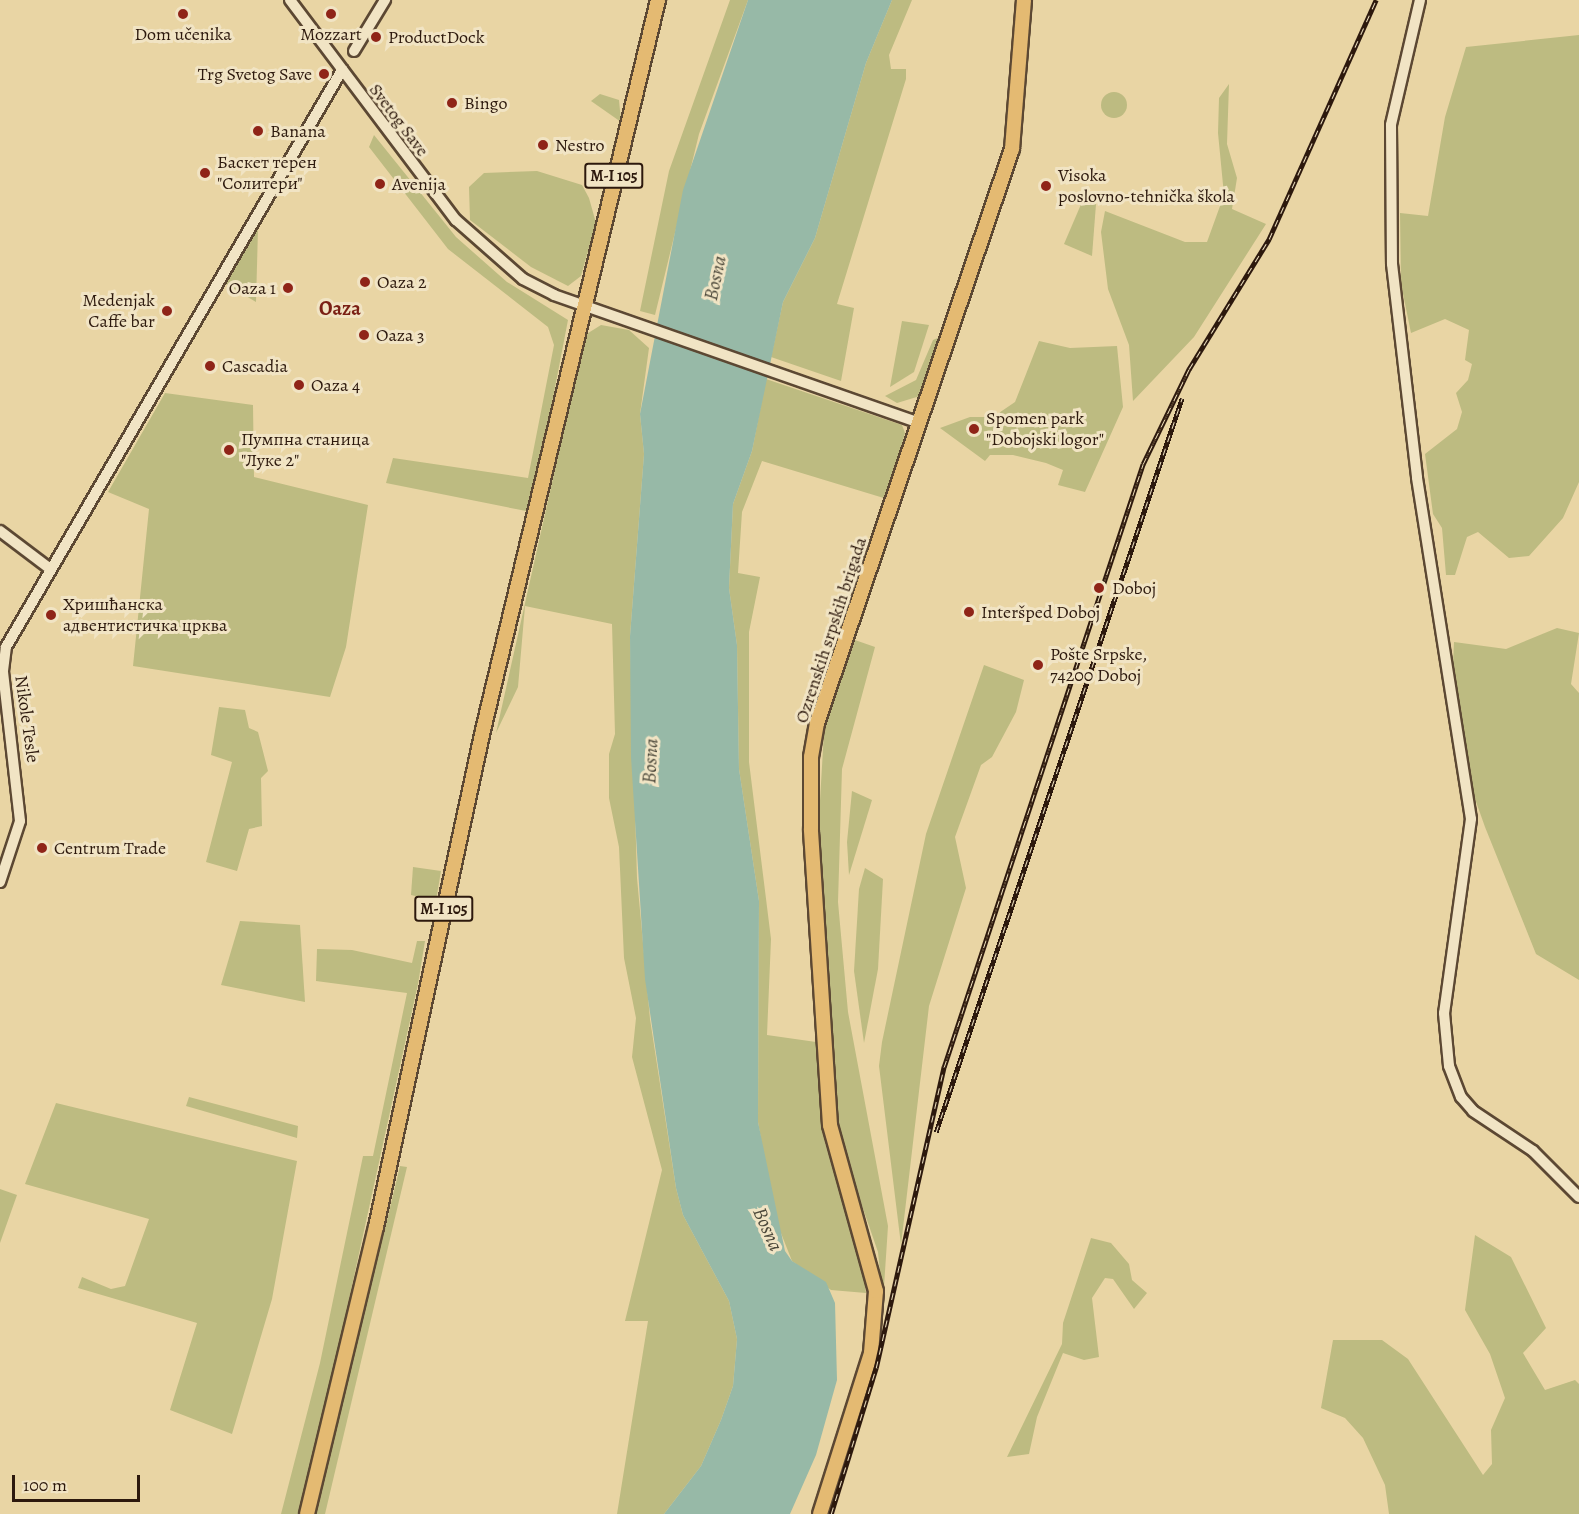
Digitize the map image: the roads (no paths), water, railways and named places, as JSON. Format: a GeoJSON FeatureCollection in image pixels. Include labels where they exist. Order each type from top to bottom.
{"type":"FeatureCollection","features":[{"type":"Feature","properties":{"kind":"main road","name":"M-I 105"},"geometry":{"type":"LineString","coordinates":[[307,1514],[583,305],[658,0]]}},
{"type":"Feature","properties":{"kind":"main road","name":"Ozrenskih srpskih brigada"},"geometry":{"type":"LineString","coordinates":[[820,1514],[861,1389],[876,1322],[873,1266],[830,1125],[810,829],[811,758],[817,723],[1015,140],[1024,0]]}},
{"type":"Feature","properties":{"kind":"street","name":"Svetog Save"},"geometry":{"type":"LineString","coordinates":[[290,0],[456,220],[491,257],[523,279],[583,305],[893,410],[919,423]]}},
{"type":"Feature","properties":{"kind":"street"},"geometry":{"type":"LineString","coordinates":[[354,51],[386,0]]}},
{"type":"Feature","properties":{"kind":"street"},"geometry":{"type":"LineString","coordinates":[[1420,0],[1391,125],[1392,264],[1401,362],[1471,819],[1444,1013],[1449,1066],[1461,1097],[1473,1110],[1533,1151],[1579,1197]]}},
{"type":"Feature","properties":{"kind":"street","name":"Nikole Tesle"},"geometry":{"type":"LineString","coordinates":[[0,882],[18,835],[21,803],[3,661],[49,568],[342,70]]}},
{"type":"Feature","properties":{"kind":"street"},"geometry":{"type":"LineString","coordinates":[[0,531],[49,568]]}},
{"type":"Feature","properties":{"kind":"water","name":"Bosna"},"geometry":{"type":"Polygon","coordinates":[[[748,0],[892,0],[866,63],[815,238],[783,302],[752,451],[733,504],[729,588],[737,645],[739,769],[759,901],[758,1122],[785,1251],[792,1261],[826,1282],[835,1303],[837,1380],[816,1455],[790,1514],[664,1514],[701,1466],[721,1420],[733,1386],[737,1339],[729,1301],[683,1215],[676,1188],[645,979],[631,757],[630,636],[644,454],[640,414],[683,190],[748,0]]]}},
{"type":"Feature","properties":{"kind":"railway"},"geometry":{"type":"LineString","coordinates":[[831,1514],[876,1368],[944,1067],[1143,464],[1189,369],[1269,239],[1376,0]]}},
{"type":"Feature","properties":{"kind":"railway"},"geometry":{"type":"LineString","coordinates":[[936,1132],[1182,398]]}},
{"type":"Feature","properties":{"kind":"place","name":"Dom učenika"},"geometry":{"type":"Point","coordinates":[183,14]}},
{"type":"Feature","properties":{"kind":"place","name":"Mozzart"},"geometry":{"type":"Point","coordinates":[331,14]}},
{"type":"Feature","properties":{"kind":"place","name":"ProductDock"},"geometry":{"type":"Point","coordinates":[376,37]}},
{"type":"Feature","properties":{"kind":"place","name":"Trg Svetog Save"},"geometry":{"type":"Point","coordinates":[324,74]}},
{"type":"Feature","properties":{"kind":"place","name":"Bingo"},"geometry":{"type":"Point","coordinates":[452,103]}},
{"type":"Feature","properties":{"kind":"place","name":"Banana"},"geometry":{"type":"Point","coordinates":[258,131]}},
{"type":"Feature","properties":{"kind":"place","name":"Nestro"},"geometry":{"type":"Point","coordinates":[543,145]}},
{"type":"Feature","properties":{"kind":"place","name":"Баскет терен \"Солитери\""},"geometry":{"type":"Point","coordinates":[205,173]}},
{"type":"Feature","properties":{"kind":"place","name":"Avenija"},"geometry":{"type":"Point","coordinates":[380,184]}},
{"type":"Feature","properties":{"kind":"place","name":"Visoka poslovno-tehnička škola"},"geometry":{"type":"Point","coordinates":[1046,186]}},
{"type":"Feature","properties":{"kind":"place","name":"Oaza 2"},"geometry":{"type":"Point","coordinates":[365,282]}},
{"type":"Feature","properties":{"kind":"place","name":"Oaza 1"},"geometry":{"type":"Point","coordinates":[288,288]}},
{"type":"Feature","properties":{"kind":"place","name":"Medenjak Caffe bar"},"geometry":{"type":"Point","coordinates":[167,311]}},
{"type":"Feature","properties":{"kind":"place","name":"Oaza 3"},"geometry":{"type":"Point","coordinates":[364,335]}},
{"type":"Feature","properties":{"kind":"place","name":"Cascadia"},"geometry":{"type":"Point","coordinates":[210,366]}},
{"type":"Feature","properties":{"kind":"place","name":"Oaza 4"},"geometry":{"type":"Point","coordinates":[299,385]}},
{"type":"Feature","properties":{"kind":"place","name":"Spomen park \"Dobojski logor\""},"geometry":{"type":"Point","coordinates":[974,429]}},
{"type":"Feature","properties":{"kind":"place","name":"Пумпна станица \"Луке 2\""},"geometry":{"type":"Point","coordinates":[229,450]}},
{"type":"Feature","properties":{"kind":"place","name":"Doboj"},"geometry":{"type":"Point","coordinates":[1099,588]}},
{"type":"Feature","properties":{"kind":"place","name":"Interšped Doboj"},"geometry":{"type":"Point","coordinates":[969,612]}},
{"type":"Feature","properties":{"kind":"place","name":"Хришћанска адвентистичка црква"},"geometry":{"type":"Point","coordinates":[51,615]}},
{"type":"Feature","properties":{"kind":"place","name":"Pošte Srpske, 74200 Doboj"},"geometry":{"type":"Point","coordinates":[1038,665]}},
{"type":"Feature","properties":{"kind":"place","name":"Centrum Trade"},"geometry":{"type":"Point","coordinates":[42,848]}},
{"type":"Feature","properties":{"kind":"district","name":"Oaza"},"geometry":{"type":"Point","coordinates":[340,308]}}]}
